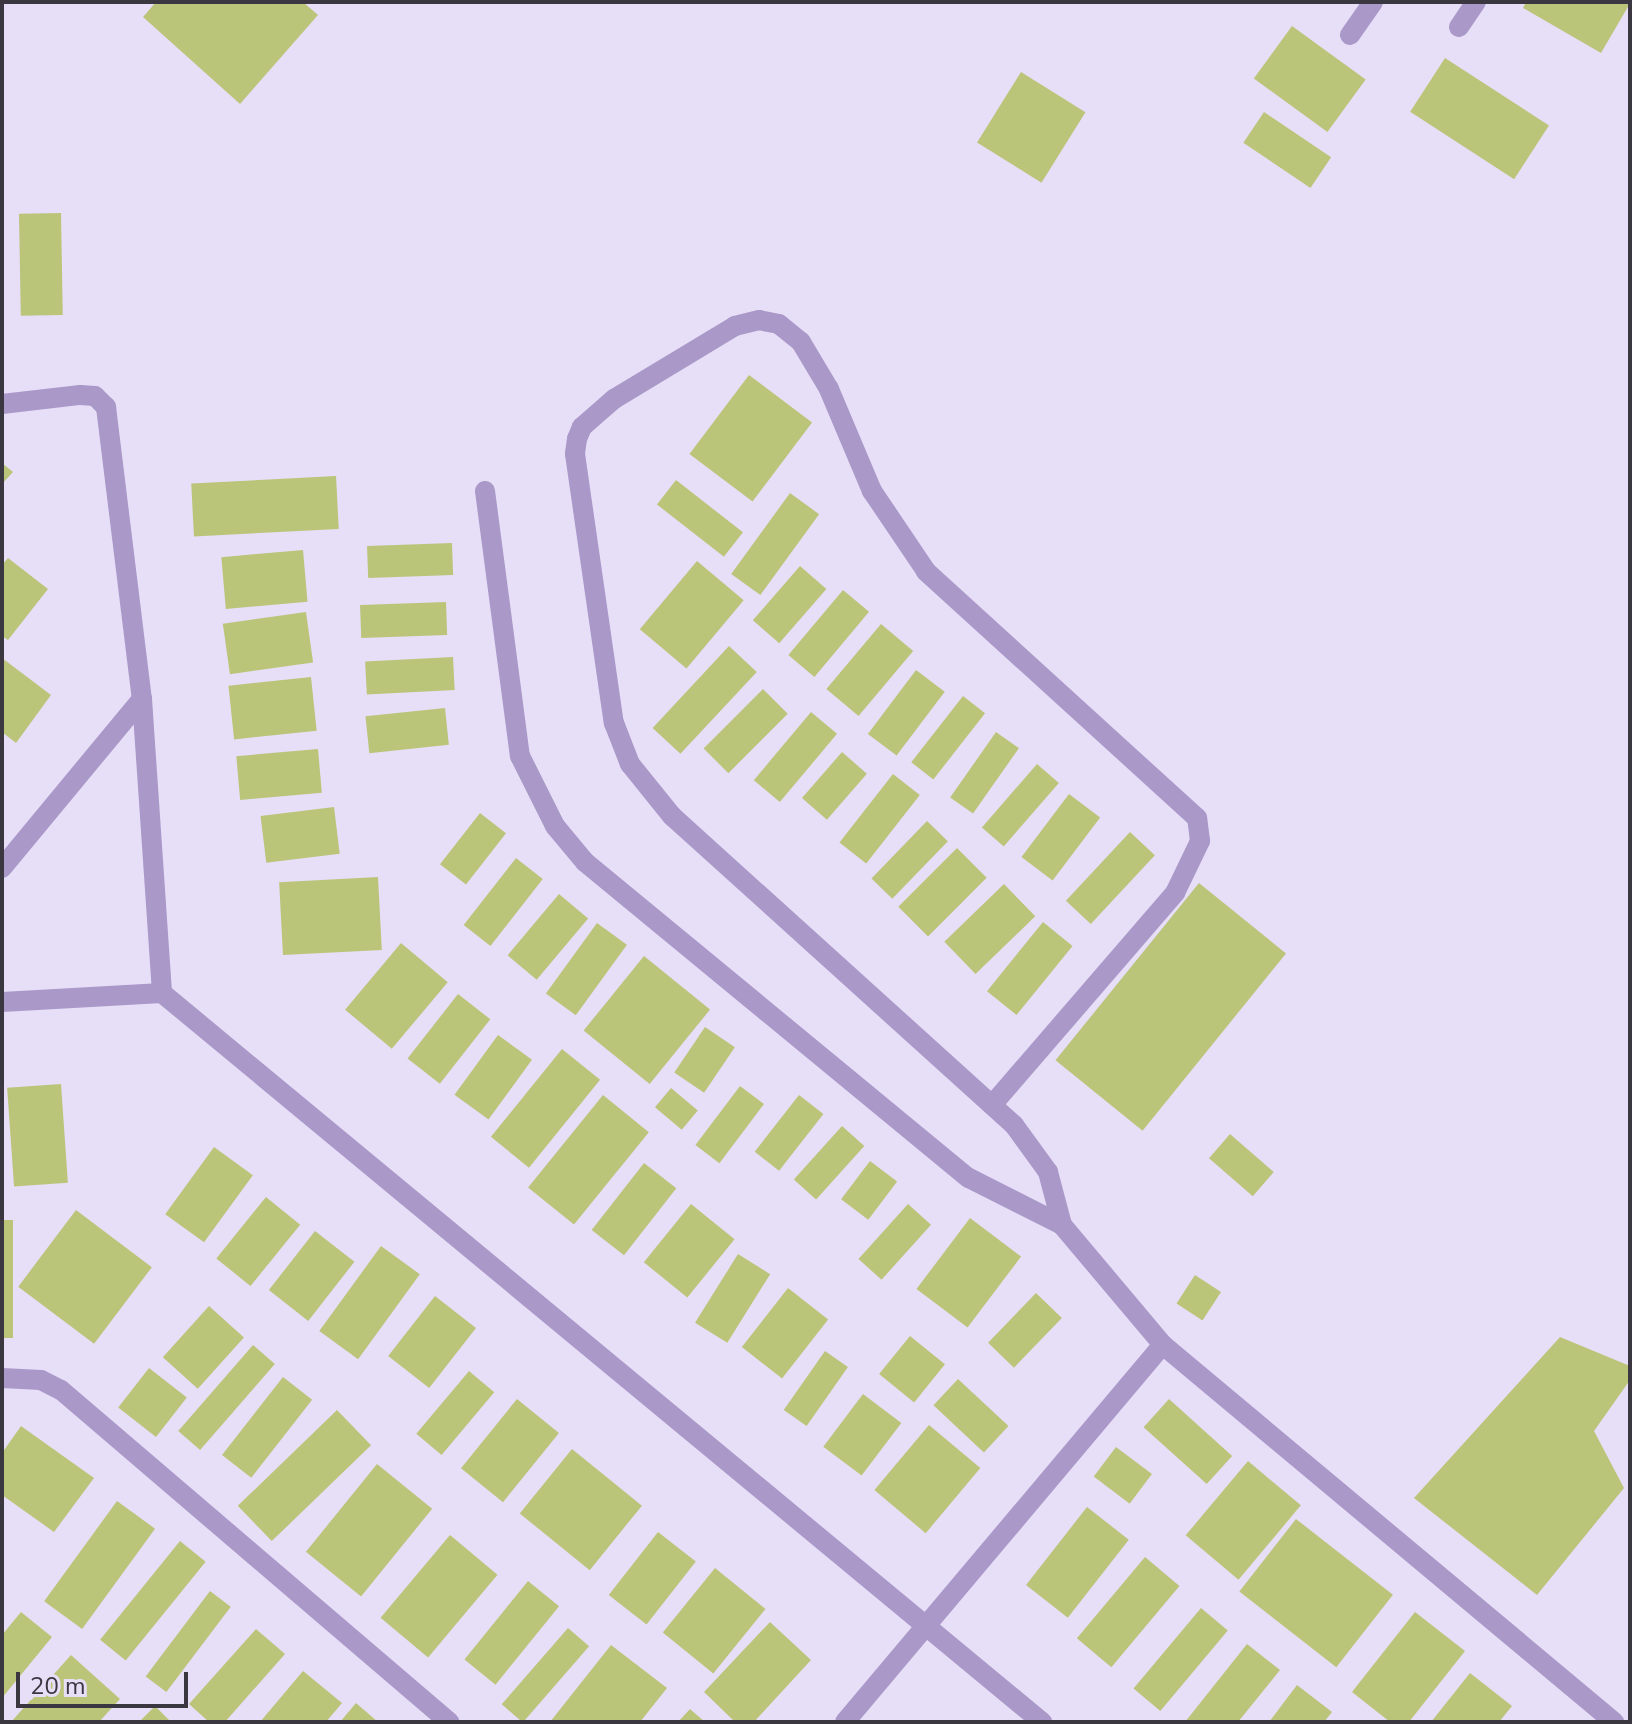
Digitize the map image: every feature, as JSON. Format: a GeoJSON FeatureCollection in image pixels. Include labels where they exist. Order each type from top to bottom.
{"type":"FeatureCollection","features":[{"type":"Feature","properties":{"kind":"street"},"geometry":{"type":"LineString","coordinates":[[1350,35],[1373,2]]}},
{"type":"Feature","properties":{"kind":"street"},"geometry":{"type":"LineString","coordinates":[[1459,27],[1476,2]]}},
{"type":"Feature","properties":{"kind":"street"},"geometry":{"type":"LineString","coordinates":[[992,1105],[1175,893],[1200,841],[1197,818],[926,571],[872,491],[829,389],[801,342],[779,324],[759,320],[735,326],[614,399],[582,427],[577,439],[577,469],[620,742],[643,783],[672,816],[992,1105],[1048,1172],[1062,1225]]}},
{"type":"Feature","properties":{"kind":"street"},"geometry":{"type":"LineString","coordinates":[[2,404],[80,395],[95,396],[106,407],[142,699],[162,993]]}},
{"type":"Feature","properties":{"kind":"street"},"geometry":{"type":"LineString","coordinates":[[485,491],[520,756],[555,826],[585,862],[969,1178],[1062,1225],[1163,1345],[1614,1722]]}},
{"type":"Feature","properties":{"kind":"street"},"geometry":{"type":"LineString","coordinates":[[2,868],[142,699]]}},
{"type":"Feature","properties":{"kind":"street"},"geometry":{"type":"LineString","coordinates":[[2,1002],[162,993],[1042,1722]]}},
{"type":"Feature","properties":{"kind":"street"},"geometry":{"type":"LineString","coordinates":[[845,1722],[1163,1345]]}},
{"type":"Feature","properties":{"kind":"street"},"geometry":{"type":"LineString","coordinates":[[2,1378],[41,1380],[61,1390],[449,1722]]}},
{"type":"Feature","properties":{"kind":"building"},"geometry":{"type":"Polygon","coordinates":[[[156,2],[303,2],[318,15],[240,104],[143,17],[156,2]]]}},
{"type":"Feature","properties":{"kind":"building"},"geometry":{"type":"Polygon","coordinates":[[[1526,2],[1624,2],[1629,5],[1601,53],[1523,8],[1526,2]]]}},
{"type":"Feature","properties":{"kind":"building"},"geometry":{"type":"Polygon","coordinates":[[[1292,26],[1366,79],[1327,132],[1254,79],[1292,26]]]}},
{"type":"Feature","properties":{"kind":"building"},"geometry":{"type":"Polygon","coordinates":[[[1445,58],[1549,126],[1514,179],[1410,112],[1445,58]]]}},
{"type":"Feature","properties":{"kind":"building"},"geometry":{"type":"Polygon","coordinates":[[[1021,72],[1085,112],[1041,183],[977,142],[1021,72]]]}},
{"type":"Feature","properties":{"kind":"building"},"geometry":{"type":"Polygon","coordinates":[[[1264,112],[1331,157],[1310,188],[1243,143],[1264,112]]]}},
{"type":"Feature","properties":{"kind":"building"},"geometry":{"type":"Polygon","coordinates":[[[61,213],[63,315],[21,316],[19,214],[61,213]]]}},
{"type":"Feature","properties":{"kind":"building"},"geometry":{"type":"Polygon","coordinates":[[[749,375],[812,423],[753,502],[689,454],[749,375]]]}},
{"type":"Feature","properties":{"kind":"building"},"geometry":{"type":"Polygon","coordinates":[[[2,463],[13,472],[2,484],[2,463]]]}},
{"type":"Feature","properties":{"kind":"building"},"geometry":{"type":"Polygon","coordinates":[[[336,476],[339,529],[194,537],[191,484],[336,476]]]}},
{"type":"Feature","properties":{"kind":"building"},"geometry":{"type":"Polygon","coordinates":[[[676,480],[743,532],[724,557],[657,504],[676,480]]]}},
{"type":"Feature","properties":{"kind":"building"},"geometry":{"type":"Polygon","coordinates":[[[790,493],[819,514],[760,595],[731,574],[790,493]]]}},
{"type":"Feature","properties":{"kind":"building"},"geometry":{"type":"Polygon","coordinates":[[[452,543],[453,575],[368,578],[367,546],[452,543]]]}},
{"type":"Feature","properties":{"kind":"building"},"geometry":{"type":"Polygon","coordinates":[[[303,550],[308,602],[226,609],[221,557],[303,550]]]}},
{"type":"Feature","properties":{"kind":"building"},"geometry":{"type":"Polygon","coordinates":[[[8,558],[48,589],[8,640],[2,636],[2,565],[8,558]]]}},
{"type":"Feature","properties":{"kind":"building"},"geometry":{"type":"Polygon","coordinates":[[[697,561],[744,600],[687,668],[640,629],[697,561]]]}},
{"type":"Feature","properties":{"kind":"building"},"geometry":{"type":"Polygon","coordinates":[[[800,566],[826,589],[779,643],[753,620],[800,566]]]}},
{"type":"Feature","properties":{"kind":"building"},"geometry":{"type":"Polygon","coordinates":[[[843,590],[869,612],[814,677],[788,655],[843,590]]]}},
{"type":"Feature","properties":{"kind":"building"},"geometry":{"type":"Polygon","coordinates":[[[446,602],[447,635],[361,638],[360,605],[446,602]]]}},
{"type":"Feature","properties":{"kind":"building"},"geometry":{"type":"Polygon","coordinates":[[[306,612],[313,663],[230,674],[223,624],[306,612]]]}},
{"type":"Feature","properties":{"kind":"building"},"geometry":{"type":"Polygon","coordinates":[[[881,624],[913,651],[859,716],[826,689],[881,624]]]}},
{"type":"Feature","properties":{"kind":"building"},"geometry":{"type":"Polygon","coordinates":[[[729,646],[757,672],[680,754],[653,728],[729,646]]]}},
{"type":"Feature","properties":{"kind":"building"},"geometry":{"type":"Polygon","coordinates":[[[453,657],[455,690],[367,695],[365,662],[453,657]]]}},
{"type":"Feature","properties":{"kind":"building"},"geometry":{"type":"Polygon","coordinates":[[[2,658],[51,695],[16,743],[2,732],[2,658]]]}},
{"type":"Feature","properties":{"kind":"building"},"geometry":{"type":"Polygon","coordinates":[[[916,670],[945,692],[897,756],[868,734],[916,670]]]}},
{"type":"Feature","properties":{"kind":"building"},"geometry":{"type":"Polygon","coordinates":[[[311,677],[317,731],[234,739],[228,686],[311,677]]]}},
{"type":"Feature","properties":{"kind":"building"},"geometry":{"type":"Polygon","coordinates":[[[763,689],[788,714],[728,773],[704,748],[763,689]]]}},
{"type":"Feature","properties":{"kind":"building"},"geometry":{"type":"Polygon","coordinates":[[[963,696],[985,713],[933,779],[911,762],[963,696]]]}},
{"type":"Feature","properties":{"kind":"building"},"geometry":{"type":"Polygon","coordinates":[[[445,708],[449,745],[369,753],[365,716],[445,708]]]}},
{"type":"Feature","properties":{"kind":"building"},"geometry":{"type":"Polygon","coordinates":[[[811,712],[837,734],[780,802],[754,780],[811,712]]]}},
{"type":"Feature","properties":{"kind":"building"},"geometry":{"type":"Polygon","coordinates":[[[996,732],[1019,748],[973,814],[950,798],[996,732]]]}},
{"type":"Feature","properties":{"kind":"building"},"geometry":{"type":"Polygon","coordinates":[[[318,749],[322,793],[240,800],[236,756],[318,749]]]}},
{"type":"Feature","properties":{"kind":"building"},"geometry":{"type":"Polygon","coordinates":[[[842,752],[867,774],[827,820],[802,798],[842,752]]]}},
{"type":"Feature","properties":{"kind":"building"},"geometry":{"type":"Polygon","coordinates":[[[1037,764],[1059,783],[1004,846],[982,827],[1037,764]]]}},
{"type":"Feature","properties":{"kind":"building"},"geometry":{"type":"Polygon","coordinates":[[[893,774],[920,795],[866,863],[839,843],[893,774]]]}},
{"type":"Feature","properties":{"kind":"building"},"geometry":{"type":"Polygon","coordinates":[[[1069,794],[1100,817],[1053,881],[1021,857],[1069,794]]]}},
{"type":"Feature","properties":{"kind":"building"},"geometry":{"type":"Polygon","coordinates":[[[334,807],[340,854],[266,863],[261,816],[334,807]]]}},
{"type":"Feature","properties":{"kind":"building"},"geometry":{"type":"Polygon","coordinates":[[[480,813],[506,833],[466,885],[440,864],[480,813]]]}},
{"type":"Feature","properties":{"kind":"building"},"geometry":{"type":"Polygon","coordinates":[[[927,821],[948,841],[892,899],[871,879],[927,821]]]}},
{"type":"Feature","properties":{"kind":"building"},"geometry":{"type":"Polygon","coordinates":[[[1130,832],[1155,855],[1091,924],[1066,901],[1130,832]]]}},
{"type":"Feature","properties":{"kind":"building"},"geometry":{"type":"Polygon","coordinates":[[[957,848],[987,878],[928,936],[898,907],[957,848]]]}},
{"type":"Feature","properties":{"kind":"building"},"geometry":{"type":"Polygon","coordinates":[[[516,858],[543,879],[490,946],[464,925],[516,858]]]}},
{"type":"Feature","properties":{"kind":"building"},"geometry":{"type":"Polygon","coordinates":[[[378,877],[382,950],[283,955],[279,882],[378,877]]]}},
{"type":"Feature","properties":{"kind":"building"},"geometry":{"type":"Polygon","coordinates":[[[1199,883],[1286,953],[1143,1131],[1056,1060],[1199,883]]]}},
{"type":"Feature","properties":{"kind":"building"},"geometry":{"type":"Polygon","coordinates":[[[1004,884],[1035,916],[976,974],[944,942],[1004,884]]]}},
{"type":"Feature","properties":{"kind":"building"},"geometry":{"type":"Polygon","coordinates":[[[559,894],[588,918],[537,980],[508,955],[559,894]]]}},
{"type":"Feature","properties":{"kind":"building"},"geometry":{"type":"Polygon","coordinates":[[[1043,922],[1073,946],[1017,1015],[987,991],[1043,922]]]}},
{"type":"Feature","properties":{"kind":"building"},"geometry":{"type":"Polygon","coordinates":[[[597,923],[627,945],[576,1015],[546,993],[597,923]]]}},
{"type":"Feature","properties":{"kind":"building"},"geometry":{"type":"Polygon","coordinates":[[[401,943],[448,982],[392,1049],[345,1010],[401,943]]]}},
{"type":"Feature","properties":{"kind":"building"},"geometry":{"type":"Polygon","coordinates":[[[644,956],[710,1009],[650,1084],[584,1031],[644,956]]]}},
{"type":"Feature","properties":{"kind":"building"},"geometry":{"type":"Polygon","coordinates":[[[458,994],[490,1019],[440,1084],[408,1059],[458,994]]]}},
{"type":"Feature","properties":{"kind":"building"},"geometry":{"type":"Polygon","coordinates":[[[705,1027],[735,1047],[704,1093],[674,1073],[705,1027]]]}},
{"type":"Feature","properties":{"kind":"building"},"geometry":{"type":"Polygon","coordinates":[[[498,1035],[532,1060],[488,1120],[455,1095],[498,1035]]]}},
{"type":"Feature","properties":{"kind":"building"},"geometry":{"type":"Polygon","coordinates":[[[562,1049],[600,1080],[529,1168],[491,1137],[562,1049]]]}},
{"type":"Feature","properties":{"kind":"building"},"geometry":{"type":"Polygon","coordinates":[[[61,1084],[68,1183],[14,1187],[7,1088],[61,1084]]]}},
{"type":"Feature","properties":{"kind":"building"},"geometry":{"type":"Polygon","coordinates":[[[740,1086],[764,1104],[719,1163],[695,1145],[740,1086]]]}},
{"type":"Feature","properties":{"kind":"building"},"geometry":{"type":"Polygon","coordinates":[[[671,1088],[698,1110],[682,1130],[655,1107],[671,1088]]]}},
{"type":"Feature","properties":{"kind":"building"},"geometry":{"type":"Polygon","coordinates":[[[603,1095],[649,1132],[574,1225],[528,1187],[603,1095]]]}},
{"type":"Feature","properties":{"kind":"building"},"geometry":{"type":"Polygon","coordinates":[[[799,1095],[823,1114],[779,1171],[755,1152],[799,1095]]]}},
{"type":"Feature","properties":{"kind":"building"},"geometry":{"type":"Polygon","coordinates":[[[842,1126],[864,1146],[816,1200],[794,1180],[842,1126]]]}},
{"type":"Feature","properties":{"kind":"building"},"geometry":{"type":"Polygon","coordinates":[[[1230,1134],[1274,1172],[1253,1196],[1209,1158],[1230,1134]]]}},
{"type":"Feature","properties":{"kind":"building"},"geometry":{"type":"Polygon","coordinates":[[[214,1147],[253,1175],[204,1242],[165,1214],[214,1147]]]}},
{"type":"Feature","properties":{"kind":"building"},"geometry":{"type":"Polygon","coordinates":[[[870,1161],[897,1181],[868,1220],[841,1199],[870,1161]]]}},
{"type":"Feature","properties":{"kind":"building"},"geometry":{"type":"Polygon","coordinates":[[[644,1163],[676,1188],[624,1255],[592,1230],[644,1163]]]}},
{"type":"Feature","properties":{"kind":"building"},"geometry":{"type":"Polygon","coordinates":[[[266,1197],[300,1225],[250,1286],[216,1258],[266,1197]]]}},
{"type":"Feature","properties":{"kind":"building"},"geometry":{"type":"Polygon","coordinates":[[[691,1204],[735,1239],[687,1298],[644,1262],[691,1204]]]}},
{"type":"Feature","properties":{"kind":"building"},"geometry":{"type":"Polygon","coordinates":[[[908,1204],[931,1225],[882,1280],[858,1259],[908,1204]]]}},
{"type":"Feature","properties":{"kind":"building"},"geometry":{"type":"Polygon","coordinates":[[[76,1210],[152,1267],[94,1344],[18,1287],[76,1210]]]}},
{"type":"Feature","properties":{"kind":"building"},"geometry":{"type":"Polygon","coordinates":[[[970,1218],[1021,1257],[968,1328],[916,1289],[970,1218]]]}},
{"type":"Feature","properties":{"kind":"building"},"geometry":{"type":"Polygon","coordinates":[[[2,1220],[13,1220],[13,1338],[2,1338],[2,1220]]]}},
{"type":"Feature","properties":{"kind":"building"},"geometry":{"type":"Polygon","coordinates":[[[315,1231],[354,1262],[308,1321],[269,1290],[315,1231]]]}},
{"type":"Feature","properties":{"kind":"building"},"geometry":{"type":"Polygon","coordinates":[[[381,1246],[420,1274],[358,1359],[319,1331],[381,1246]]]}},
{"type":"Feature","properties":{"kind":"building"},"geometry":{"type":"Polygon","coordinates":[[[738,1254],[770,1274],[727,1343],[695,1323],[738,1254]]]}},
{"type":"Feature","properties":{"kind":"building"},"geometry":{"type":"Polygon","coordinates":[[[1195,1275],[1221,1292],[1202,1320],[1176,1304],[1195,1275]]]}},
{"type":"Feature","properties":{"kind":"building"},"geometry":{"type":"Polygon","coordinates":[[[788,1288],[828,1319],[782,1378],[742,1347],[788,1288]]]}},
{"type":"Feature","properties":{"kind":"building"},"geometry":{"type":"Polygon","coordinates":[[[1036,1293],[1062,1318],[1014,1368],[988,1343],[1036,1293]]]}},
{"type":"Feature","properties":{"kind":"building"},"geometry":{"type":"Polygon","coordinates":[[[435,1296],[476,1328],[429,1388],[388,1356],[435,1296]]]}},
{"type":"Feature","properties":{"kind":"building"},"geometry":{"type":"Polygon","coordinates":[[[209,1306],[244,1337],[198,1389],[163,1357],[209,1306]]]}},
{"type":"Feature","properties":{"kind":"building"},"geometry":{"type":"Polygon","coordinates":[[[910,1336],[945,1364],[914,1402],[879,1374],[910,1336]]]}},
{"type":"Feature","properties":{"kind":"building"},"geometry":{"type":"Polygon","coordinates":[[[1560,1337],[1630,1366],[1630,1380],[1594,1431],[1624,1488],[1537,1595],[1414,1498],[1560,1337]]]}},
{"type":"Feature","properties":{"kind":"building"},"geometry":{"type":"Polygon","coordinates":[[[253,1345],[275,1364],[200,1450],[178,1431],[253,1345]]]}},
{"type":"Feature","properties":{"kind":"building"},"geometry":{"type":"Polygon","coordinates":[[[825,1351],[848,1367],[807,1426],[784,1410],[825,1351]]]}},
{"type":"Feature","properties":{"kind":"building"},"geometry":{"type":"Polygon","coordinates":[[[149,1368],[187,1398],[156,1437],[118,1407],[149,1368]]]}},
{"type":"Feature","properties":{"kind":"building"},"geometry":{"type":"Polygon","coordinates":[[[469,1371],[494,1392],[442,1455],[416,1434],[469,1371]]]}},
{"type":"Feature","properties":{"kind":"building"},"geometry":{"type":"Polygon","coordinates":[[[283,1377],[312,1400],[251,1478],[222,1455],[283,1377]]]}},
{"type":"Feature","properties":{"kind":"building"},"geometry":{"type":"Polygon","coordinates":[[[958,1379],[1008,1426],[984,1452],[933,1405],[958,1379]]]}},
{"type":"Feature","properties":{"kind":"building"},"geometry":{"type":"Polygon","coordinates":[[[863,1394],[901,1423],[862,1476],[823,1447],[863,1394]]]}},
{"type":"Feature","properties":{"kind":"building"},"geometry":{"type":"Polygon","coordinates":[[[517,1399],[559,1433],[503,1502],[461,1468],[517,1399]]]}},
{"type":"Feature","properties":{"kind":"building"},"geometry":{"type":"Polygon","coordinates":[[[1169,1399],[1232,1456],[1207,1484],[1144,1427],[1169,1399]]]}},
{"type":"Feature","properties":{"kind":"building"},"geometry":{"type":"Polygon","coordinates":[[[337,1410],[371,1445],[272,1541],[238,1506],[337,1410]]]}},
{"type":"Feature","properties":{"kind":"building"},"geometry":{"type":"Polygon","coordinates":[[[929,1425],[980,1468],[926,1533],[874,1490],[929,1425]]]}},
{"type":"Feature","properties":{"kind":"building"},"geometry":{"type":"Polygon","coordinates":[[[21,1426],[94,1478],[54,1532],[2,1495],[2,1453],[21,1426]]]}},
{"type":"Feature","properties":{"kind":"building"},"geometry":{"type":"Polygon","coordinates":[[[1116,1447],[1152,1474],[1130,1504],[1094,1477],[1116,1447]]]}},
{"type":"Feature","properties":{"kind":"building"},"geometry":{"type":"Polygon","coordinates":[[[572,1449],[642,1506],[590,1570],[520,1514],[572,1449]]]}},
{"type":"Feature","properties":{"kind":"building"},"geometry":{"type":"Polygon","coordinates":[[[1248,1461],[1301,1505],[1239,1580],[1186,1535],[1248,1461]]]}},
{"type":"Feature","properties":{"kind":"building"},"geometry":{"type":"Polygon","coordinates":[[[377,1464],[432,1509],[361,1596],[306,1552],[377,1464]]]}},
{"type":"Feature","properties":{"kind":"building"},"geometry":{"type":"Polygon","coordinates":[[[117,1501],[155,1529],[82,1629],[44,1601],[117,1501]]]}},
{"type":"Feature","properties":{"kind":"building"},"geometry":{"type":"Polygon","coordinates":[[[1087,1507],[1129,1540],[1068,1618],[1026,1585],[1087,1507]]]}},
{"type":"Feature","properties":{"kind":"building"},"geometry":{"type":"Polygon","coordinates":[[[1296,1519],[1393,1595],[1336,1667],[1239,1591],[1296,1519]]]}},
{"type":"Feature","properties":{"kind":"building"},"geometry":{"type":"Polygon","coordinates":[[[658,1532],[696,1562],[647,1625],[609,1595],[658,1532]]]}},
{"type":"Feature","properties":{"kind":"building"},"geometry":{"type":"Polygon","coordinates":[[[450,1535],[497,1575],[428,1658],[381,1618],[450,1535]]]}},
{"type":"Feature","properties":{"kind":"building"},"geometry":{"type":"Polygon","coordinates":[[[180,1541],[206,1562],[126,1660],[100,1640],[180,1541]]]}},
{"type":"Feature","properties":{"kind":"building"},"geometry":{"type":"Polygon","coordinates":[[[1145,1557],[1179,1586],[1111,1667],[1077,1638],[1145,1557]]]}},
{"type":"Feature","properties":{"kind":"building"},"geometry":{"type":"Polygon","coordinates":[[[715,1568],[766,1609],[713,1673],[663,1633],[715,1568]]]}},
{"type":"Feature","properties":{"kind":"building"},"geometry":{"type":"Polygon","coordinates":[[[528,1581],[559,1606],[496,1685],[464,1659],[528,1581]]]}},
{"type":"Feature","properties":{"kind":"building"},"geometry":{"type":"Polygon","coordinates":[[[210,1591],[231,1607],[166,1692],[146,1676],[210,1591]]]}},
{"type":"Feature","properties":{"kind":"building"},"geometry":{"type":"Polygon","coordinates":[[[1201,1608],[1228,1630],[1160,1711],[1134,1688],[1201,1608]]]}},
{"type":"Feature","properties":{"kind":"building"},"geometry":{"type":"Polygon","coordinates":[[[21,1612],[52,1637],[2,1698],[2,1635],[21,1612]]]}},
{"type":"Feature","properties":{"kind":"building"},"geometry":{"type":"Polygon","coordinates":[[[1415,1612],[1465,1651],[1409,1722],[1390,1722],[1352,1692],[1415,1612]]]}},
{"type":"Feature","properties":{"kind":"building"},"geometry":{"type":"Polygon","coordinates":[[[770,1622],[811,1660],[754,1722],[735,1722],[704,1692],[770,1622]]]}},
{"type":"Feature","properties":{"kind":"building"},"geometry":{"type":"Polygon","coordinates":[[[568,1628],[589,1646],[523,1722],[502,1704],[568,1628]]]}},
{"type":"Feature","properties":{"kind":"building"},"geometry":{"type":"Polygon","coordinates":[[[256,1629],[285,1654],[225,1722],[209,1722],[189,1704],[256,1629]]]}},
{"type":"Feature","properties":{"kind":"building"},"geometry":{"type":"Polygon","coordinates":[[[1247,1644],[1280,1670],[1238,1722],[1185,1722],[1247,1644]]]}},
{"type":"Feature","properties":{"kind":"building"},"geometry":{"type":"Polygon","coordinates":[[[611,1645],[667,1688],[640,1722],[550,1722],[611,1645]]]}},
{"type":"Feature","properties":{"kind":"building"},"geometry":{"type":"Polygon","coordinates":[[[71,1655],[120,1699],[99,1722],[11,1722],[71,1655]]]}},
{"type":"Feature","properties":{"kind":"building"},"geometry":{"type":"Polygon","coordinates":[[[303,1671],[342,1703],[326,1722],[260,1722],[303,1671]]]}},
{"type":"Feature","properties":{"kind":"building"},"geometry":{"type":"Polygon","coordinates":[[[1470,1673],[1512,1706],[1499,1722],[1431,1722],[1470,1673]]]}},
{"type":"Feature","properties":{"kind":"building"},"geometry":{"type":"Polygon","coordinates":[[[1297,1685],[1332,1712],[1324,1722],[1269,1722],[1297,1685]]]}},
{"type":"Feature","properties":{"kind":"building"},"geometry":{"type":"Polygon","coordinates":[[[356,1703],[378,1722],[340,1722],[356,1703]]]}},
{"type":"Feature","properties":{"kind":"building"},"geometry":{"type":"Polygon","coordinates":[[[155,1706],[171,1722],[139,1722],[155,1706]]]}},
{"type":"Feature","properties":{"kind":"building"},"geometry":{"type":"Polygon","coordinates":[[[690,1709],[705,1722],[678,1722],[690,1709]]]}}]}
